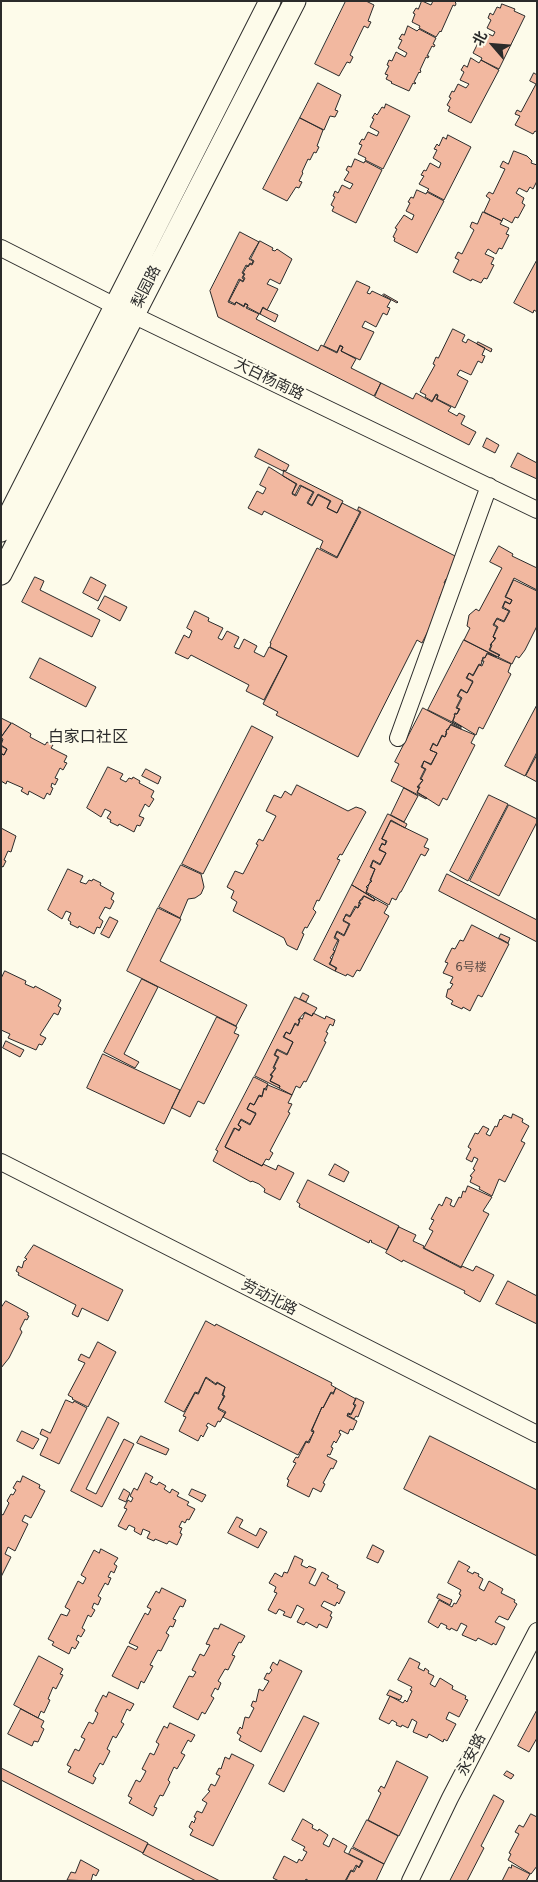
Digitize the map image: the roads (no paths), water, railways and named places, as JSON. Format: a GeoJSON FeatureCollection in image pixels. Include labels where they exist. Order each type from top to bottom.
{"type":"FeatureCollection","features":[{"type":"Feature","properties":{"kind":"main road","name":"梨园路"},"geometry":{"type":"LineString","coordinates":[[1,574],[270,1]]}},
{"type":"Feature","properties":{"kind":"main road","name":"梨园路"},"geometry":{"type":"LineString","coordinates":[[1,532],[295,1]]}},
{"type":"Feature","properties":{"kind":"street","name":"大白杨南路"},"geometry":{"type":"LineString","coordinates":[[1,248],[124,310],[537,510]]}},
{"type":"Feature","properties":{"kind":"street"},"geometry":{"type":"LineString","coordinates":[[398,738],[489,486]]}},
{"type":"Feature","properties":{"kind":"street","name":"劳动北路"},"geometry":{"type":"LineString","coordinates":[[1,1162],[537,1434]]}},
{"type":"Feature","properties":{"kind":"street","name":"永安路"},"geometry":{"type":"LineString","coordinates":[[410,1881],[450,1798],[537,1631]]}},
{"type":"Feature","properties":{"kind":"district","name":"白家口社区"},"geometry":{"type":"Point","coordinates":[88,738]}}]}
